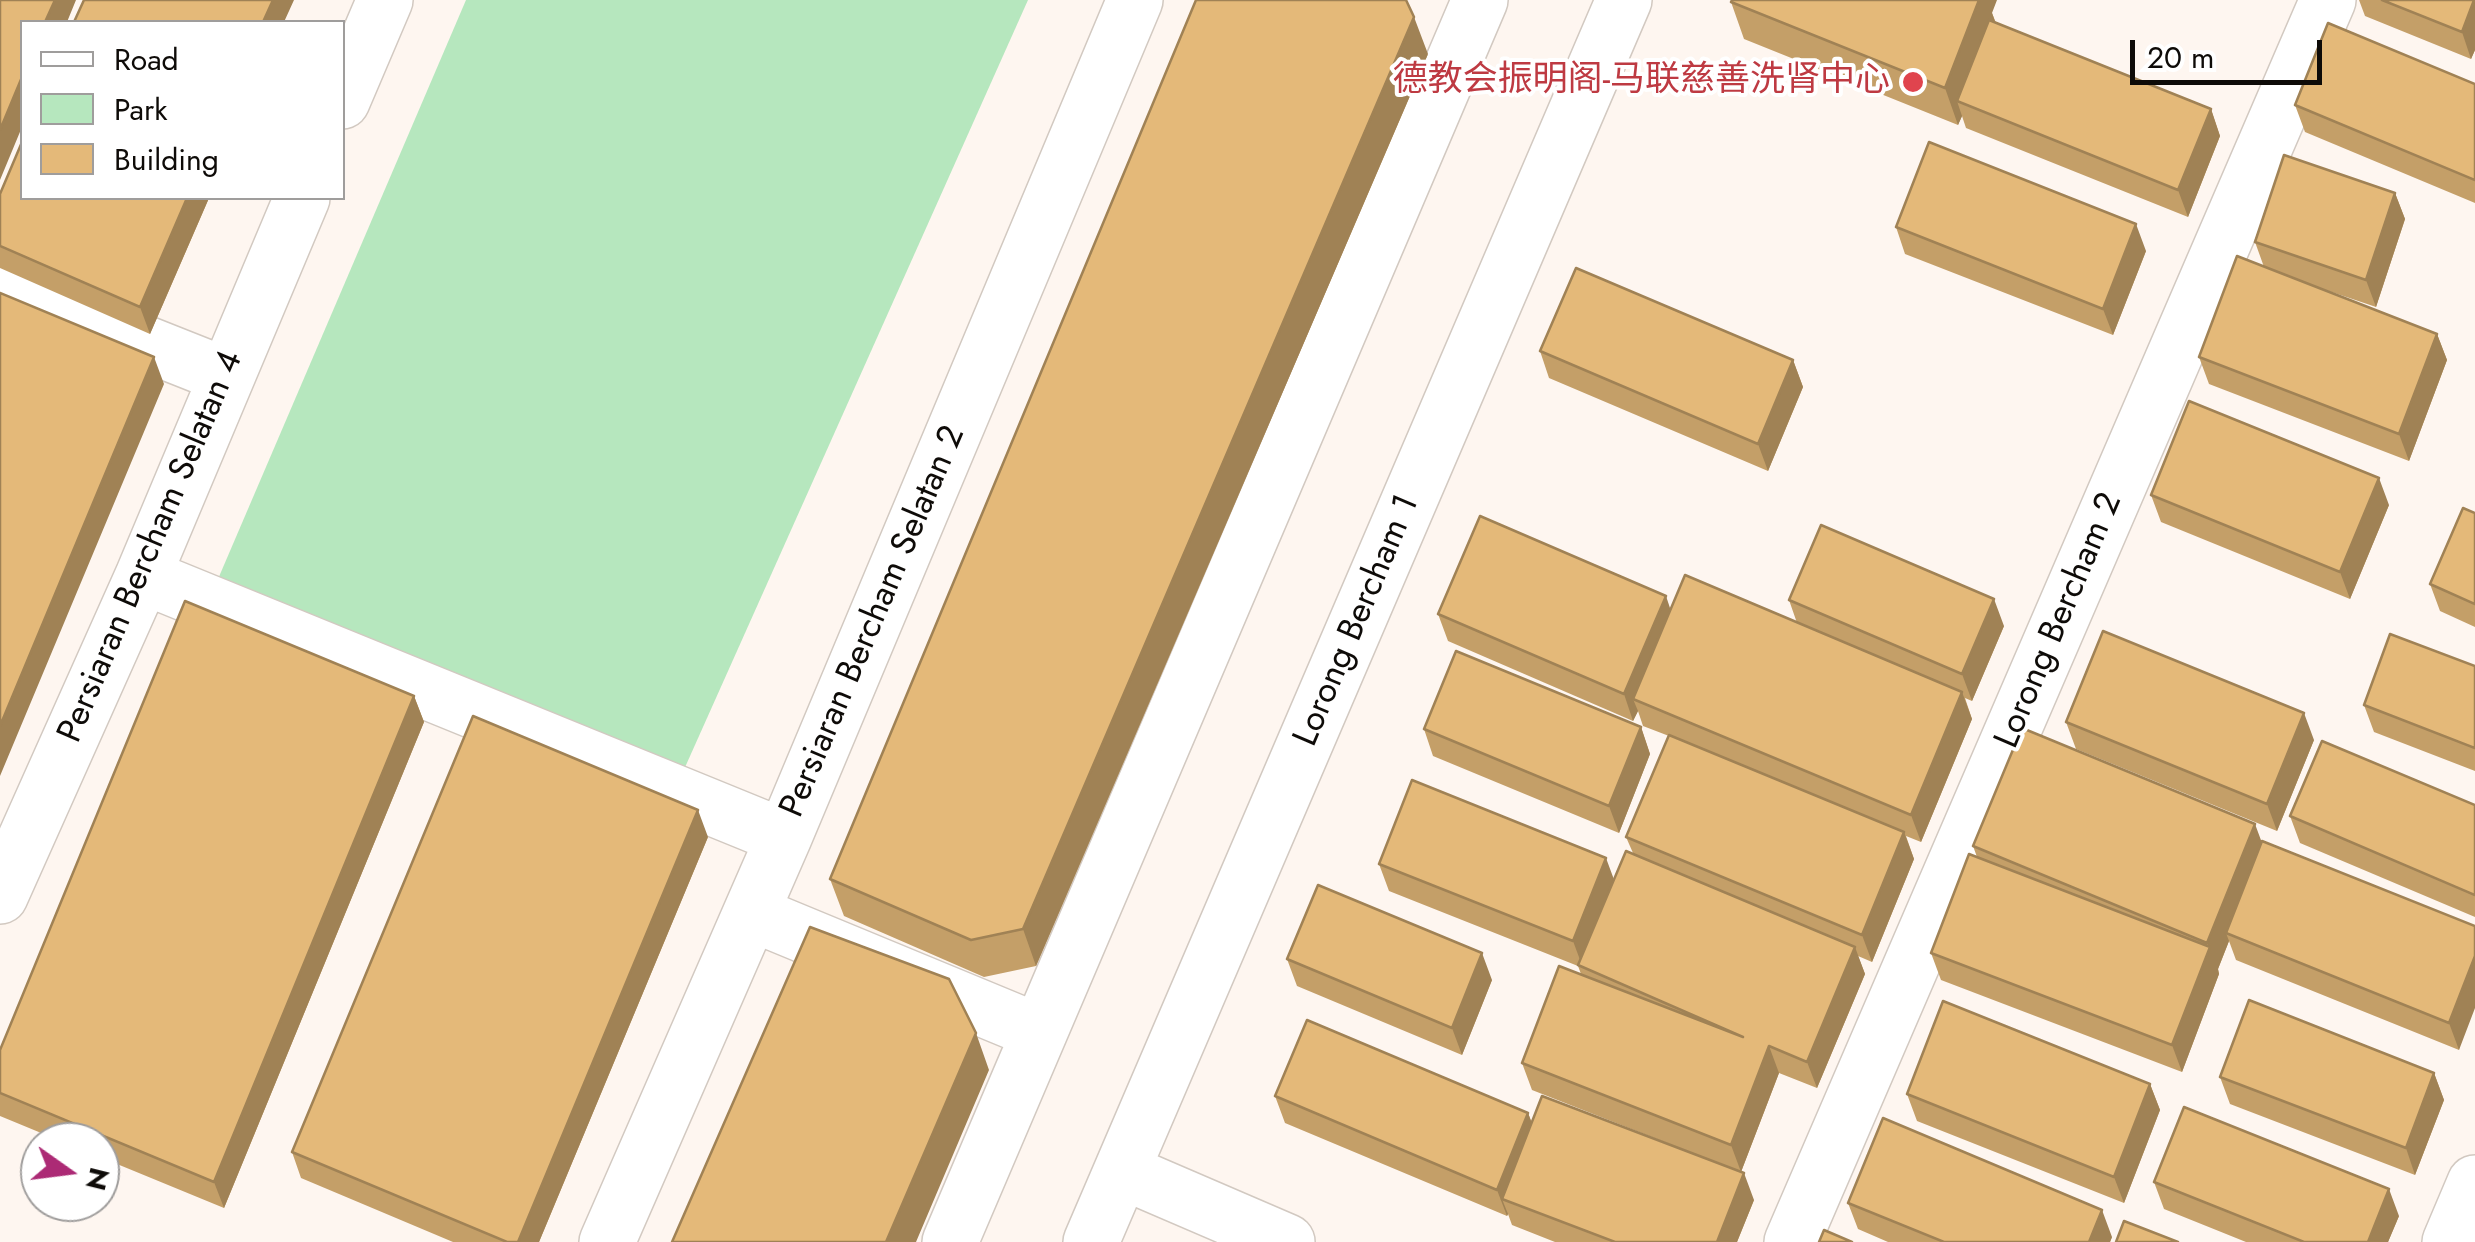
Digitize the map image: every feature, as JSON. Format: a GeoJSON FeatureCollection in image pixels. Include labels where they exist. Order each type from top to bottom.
{"type":"FeatureCollection","features":[{"type":"Feature","properties":{"kind":"street"},"geometry":{"type":"LineString","coordinates":[[345,94],[385,0]]}},
{"type":"Feature","properties":{"kind":"street","name":"Persiaran Bercham Selatan 2"},"geometry":{"type":"LineString","coordinates":[[607,1242],[784,838],[1135,0]]}},
{"type":"Feature","properties":{"kind":"street","name":"Lorong Bercham 1"},"geometry":{"type":"LineString","coordinates":[[1091,1242],[1624,0]]}},
{"type":"Feature","properties":{"kind":"street","name":"Lorong Bercham 2"},"geometry":{"type":"LineString","coordinates":[[1792,1242],[2328,0]]}},
{"type":"Feature","properties":{"kind":"street"},"geometry":{"type":"LineString","coordinates":[[950,1242],[1467,4]]}},
{"type":"Feature","properties":{"kind":"street","name":"Persiaran Bercham Selatan 4"},"geometry":{"type":"LineString","coordinates":[[0,896],[143,576],[301,200]]}},
{"type":"Feature","properties":{"kind":"street"},"geometry":{"type":"LineString","coordinates":[[0,286],[227,376]]}},
{"type":"Feature","properties":{"kind":"street"},"geometry":{"type":"LineString","coordinates":[[143,576],[784,838]]}},
{"type":"Feature","properties":{"kind":"street"},"geometry":{"type":"LineString","coordinates":[[751,913],[1040,1032]]}},
{"type":"Feature","properties":{"kind":"street"},"geometry":{"type":"LineString","coordinates":[[1122,1171],[1287,1242]]}},
{"type":"Feature","properties":{"kind":"street"},"geometry":{"type":"LineString","coordinates":[[2450,1242],[2475,1183]]}},
{"type":"Feature","properties":{"kind":"green space"},"geometry":{"type":"Polygon","coordinates":[[[466,0],[1028,0],[682,774],[215,586],[466,0]]]}},
{"type":"Feature","properties":{"kind":"building"},"geometry":{"type":"Polygon","coordinates":[[[0,0],[55,0],[46,20],[20,20],[20,82],[0,130],[0,0]]]}},
{"type":"Feature","properties":{"kind":"building"},"geometry":{"type":"Polygon","coordinates":[[[84,0],[273,0],[264,20],[75,20],[84,0]]]}},
{"type":"Feature","properties":{"kind":"building"},"geometry":{"type":"Polygon","coordinates":[[[1196,0],[1406,0],[1414,17],[1023,929],[971,940],[830,879],[1196,0]]]}},
{"type":"Feature","properties":{"kind":"building"},"geometry":{"type":"Polygon","coordinates":[[[1732,0],[1979,0],[1945,88],[1732,0]]]}},
{"type":"Feature","properties":{"kind":"building"},"geometry":{"type":"Polygon","coordinates":[[[2382,0],[2474,0],[2462,32],[2382,0]]]}},
{"type":"Feature","properties":{"kind":"building"},"geometry":{"type":"Polygon","coordinates":[[[1989,20],[2211,109],[2178,190],[1957,101],[1989,20]]]}},
{"type":"Feature","properties":{"kind":"building"},"geometry":{"type":"Polygon","coordinates":[[[2328,23],[2475,84],[2475,180],[2295,105],[2328,23]]]}},
{"type":"Feature","properties":{"kind":"building"},"geometry":{"type":"Polygon","coordinates":[[[1929,142],[2136,224],[2103,309],[1896,227],[1929,142]]]}},
{"type":"Feature","properties":{"kind":"building"},"geometry":{"type":"Polygon","coordinates":[[[20,147],[20,200],[186,200],[140,307],[0,246],[0,194],[20,147]]]}},
{"type":"Feature","properties":{"kind":"building"},"geometry":{"type":"Polygon","coordinates":[[[2284,155],[2395,193],[2366,280],[2255,242],[2284,155]]]}},
{"type":"Feature","properties":{"kind":"building"},"geometry":{"type":"Polygon","coordinates":[[[2237,256],[2437,334],[2399,434],[2199,357],[2237,256]]]}},
{"type":"Feature","properties":{"kind":"building"},"geometry":{"type":"Polygon","coordinates":[[[1576,268],[1793,360],[1758,444],[1540,351],[1576,268]]]}},
{"type":"Feature","properties":{"kind":"building"},"geometry":{"type":"Polygon","coordinates":[[[0,293],[154,357],[0,726],[0,293]]]}},
{"type":"Feature","properties":{"kind":"building"},"geometry":{"type":"Polygon","coordinates":[[[2189,401],[2379,478],[2340,572],[2151,495],[2189,401]]]}},
{"type":"Feature","properties":{"kind":"building"},"geometry":{"type":"Polygon","coordinates":[[[2463,508],[2475,513],[2475,604],[2430,584],[2463,508]]]}},
{"type":"Feature","properties":{"kind":"building"},"geometry":{"type":"Polygon","coordinates":[[[1480,516],[1666,596],[1624,694],[1438,614],[1480,516]]]}},
{"type":"Feature","properties":{"kind":"building"},"geometry":{"type":"Polygon","coordinates":[[[1821,525],[1994,599],[1962,674],[1789,600],[1821,525]]]}},
{"type":"Feature","properties":{"kind":"building"},"geometry":{"type":"Polygon","coordinates":[[[1685,575],[1962,692],[1911,815],[1633,699],[1685,575]]]}},
{"type":"Feature","properties":{"kind":"building"},"geometry":{"type":"Polygon","coordinates":[[[185,601],[414,696],[214,1182],[120,1143],[120,1122],[70,1122],[0,1093],[0,1050],[185,601]]]}},
{"type":"Feature","properties":{"kind":"building"},"geometry":{"type":"Polygon","coordinates":[[[2103,631],[2304,713],[2267,804],[2066,722],[2103,631]]]}},
{"type":"Feature","properties":{"kind":"building"},"geometry":{"type":"Polygon","coordinates":[[[2390,634],[2475,666],[2475,748],[2364,705],[2390,634]]]}},
{"type":"Feature","properties":{"kind":"building"},"geometry":{"type":"Polygon","coordinates":[[[1456,651],[1641,727],[1609,806],[1424,729],[1456,651]]]}},
{"type":"Feature","properties":{"kind":"building"},"geometry":{"type":"Polygon","coordinates":[[[473,716],[698,810],[518,1242],[507,1242],[292,1152],[473,716]]]}},
{"type":"Feature","properties":{"kind":"building"},"geometry":{"type":"Polygon","coordinates":[[[2022,728],[2255,824],[2207,943],[1973,846],[2022,728]]]}},
{"type":"Feature","properties":{"kind":"building"},"geometry":{"type":"Polygon","coordinates":[[[1669,735],[1904,832],[1862,935],[1626,837],[1669,735]]]}},
{"type":"Feature","properties":{"kind":"building"},"geometry":{"type":"Polygon","coordinates":[[[2322,741],[2475,805],[2475,895],[2290,816],[2322,741]]]}},
{"type":"Feature","properties":{"kind":"building"},"geometry":{"type":"Polygon","coordinates":[[[1412,780],[1606,858],[1573,941],[1379,864],[1412,780]]]}},
{"type":"Feature","properties":{"kind":"building"},"geometry":{"type":"Polygon","coordinates":[[[2262,841],[2475,926],[2475,956],[2449,1023],[2226,933],[2262,841]]]}},
{"type":"Feature","properties":{"kind":"building"},"geometry":{"type":"Polygon","coordinates":[[[1626,851],[1855,947],[1807,1062],[1769,1046],[1731,1145],[1522,1063],[1559,966],[1743,1037],[1578,965],[1626,851]]]}},
{"type":"Feature","properties":{"kind":"building"},"geometry":{"type":"Polygon","coordinates":[[[1969,854],[2210,947],[2172,1045],[1931,953],[1969,854]]]}},
{"type":"Feature","properties":{"kind":"building"},"geometry":{"type":"Polygon","coordinates":[[[1318,885],[1482,953],[1452,1028],[1287,959],[1318,885]]]}},
{"type":"Feature","properties":{"kind":"building"},"geometry":{"type":"Polygon","coordinates":[[[810,927],[949,979],[976,1033],[886,1242],[672,1242],[810,927]]]}},
{"type":"Feature","properties":{"kind":"building"},"geometry":{"type":"Polygon","coordinates":[[[2249,1000],[2434,1073],[2406,1148],[2220,1077],[2249,1000]]]}},
{"type":"Feature","properties":{"kind":"building"},"geometry":{"type":"Polygon","coordinates":[[[1943,1001],[2150,1084],[2114,1177],[1907,1094],[1943,1001]]]}},
{"type":"Feature","properties":{"kind":"building"},"geometry":{"type":"Polygon","coordinates":[[[1307,1020],[1528,1113],[1497,1190],[1275,1096],[1307,1020]]]}},
{"type":"Feature","properties":{"kind":"building"},"geometry":{"type":"Polygon","coordinates":[[[1542,1096],[1744,1173],[1717,1242],[1615,1242],[1502,1199],[1542,1096]]]}},
{"type":"Feature","properties":{"kind":"building"},"geometry":{"type":"Polygon","coordinates":[[[2184,1107],[2389,1189],[2368,1242],[2304,1242],[2154,1182],[2184,1107]]]}},
{"type":"Feature","properties":{"kind":"building"},"geometry":{"type":"Polygon","coordinates":[[[1883,1118],[2102,1210],[2089,1242],[1944,1242],[1848,1203],[1883,1118]]]}},
{"type":"Feature","properties":{"kind":"building"},"geometry":{"type":"Polygon","coordinates":[[[2124,1221],[2178,1242],[2116,1242],[2124,1221]]]}},
{"type":"Feature","properties":{"kind":"building"},"geometry":{"type":"Polygon","coordinates":[[[1824,1230],[1852,1242],[1819,1242],[1824,1230]]]}},
{"type":"Feature","properties":{"kind":"place","name":"德教会振明阁-马联慈善洗肾中心"},"geometry":{"type":"Point","coordinates":[1913,82]}}]}
